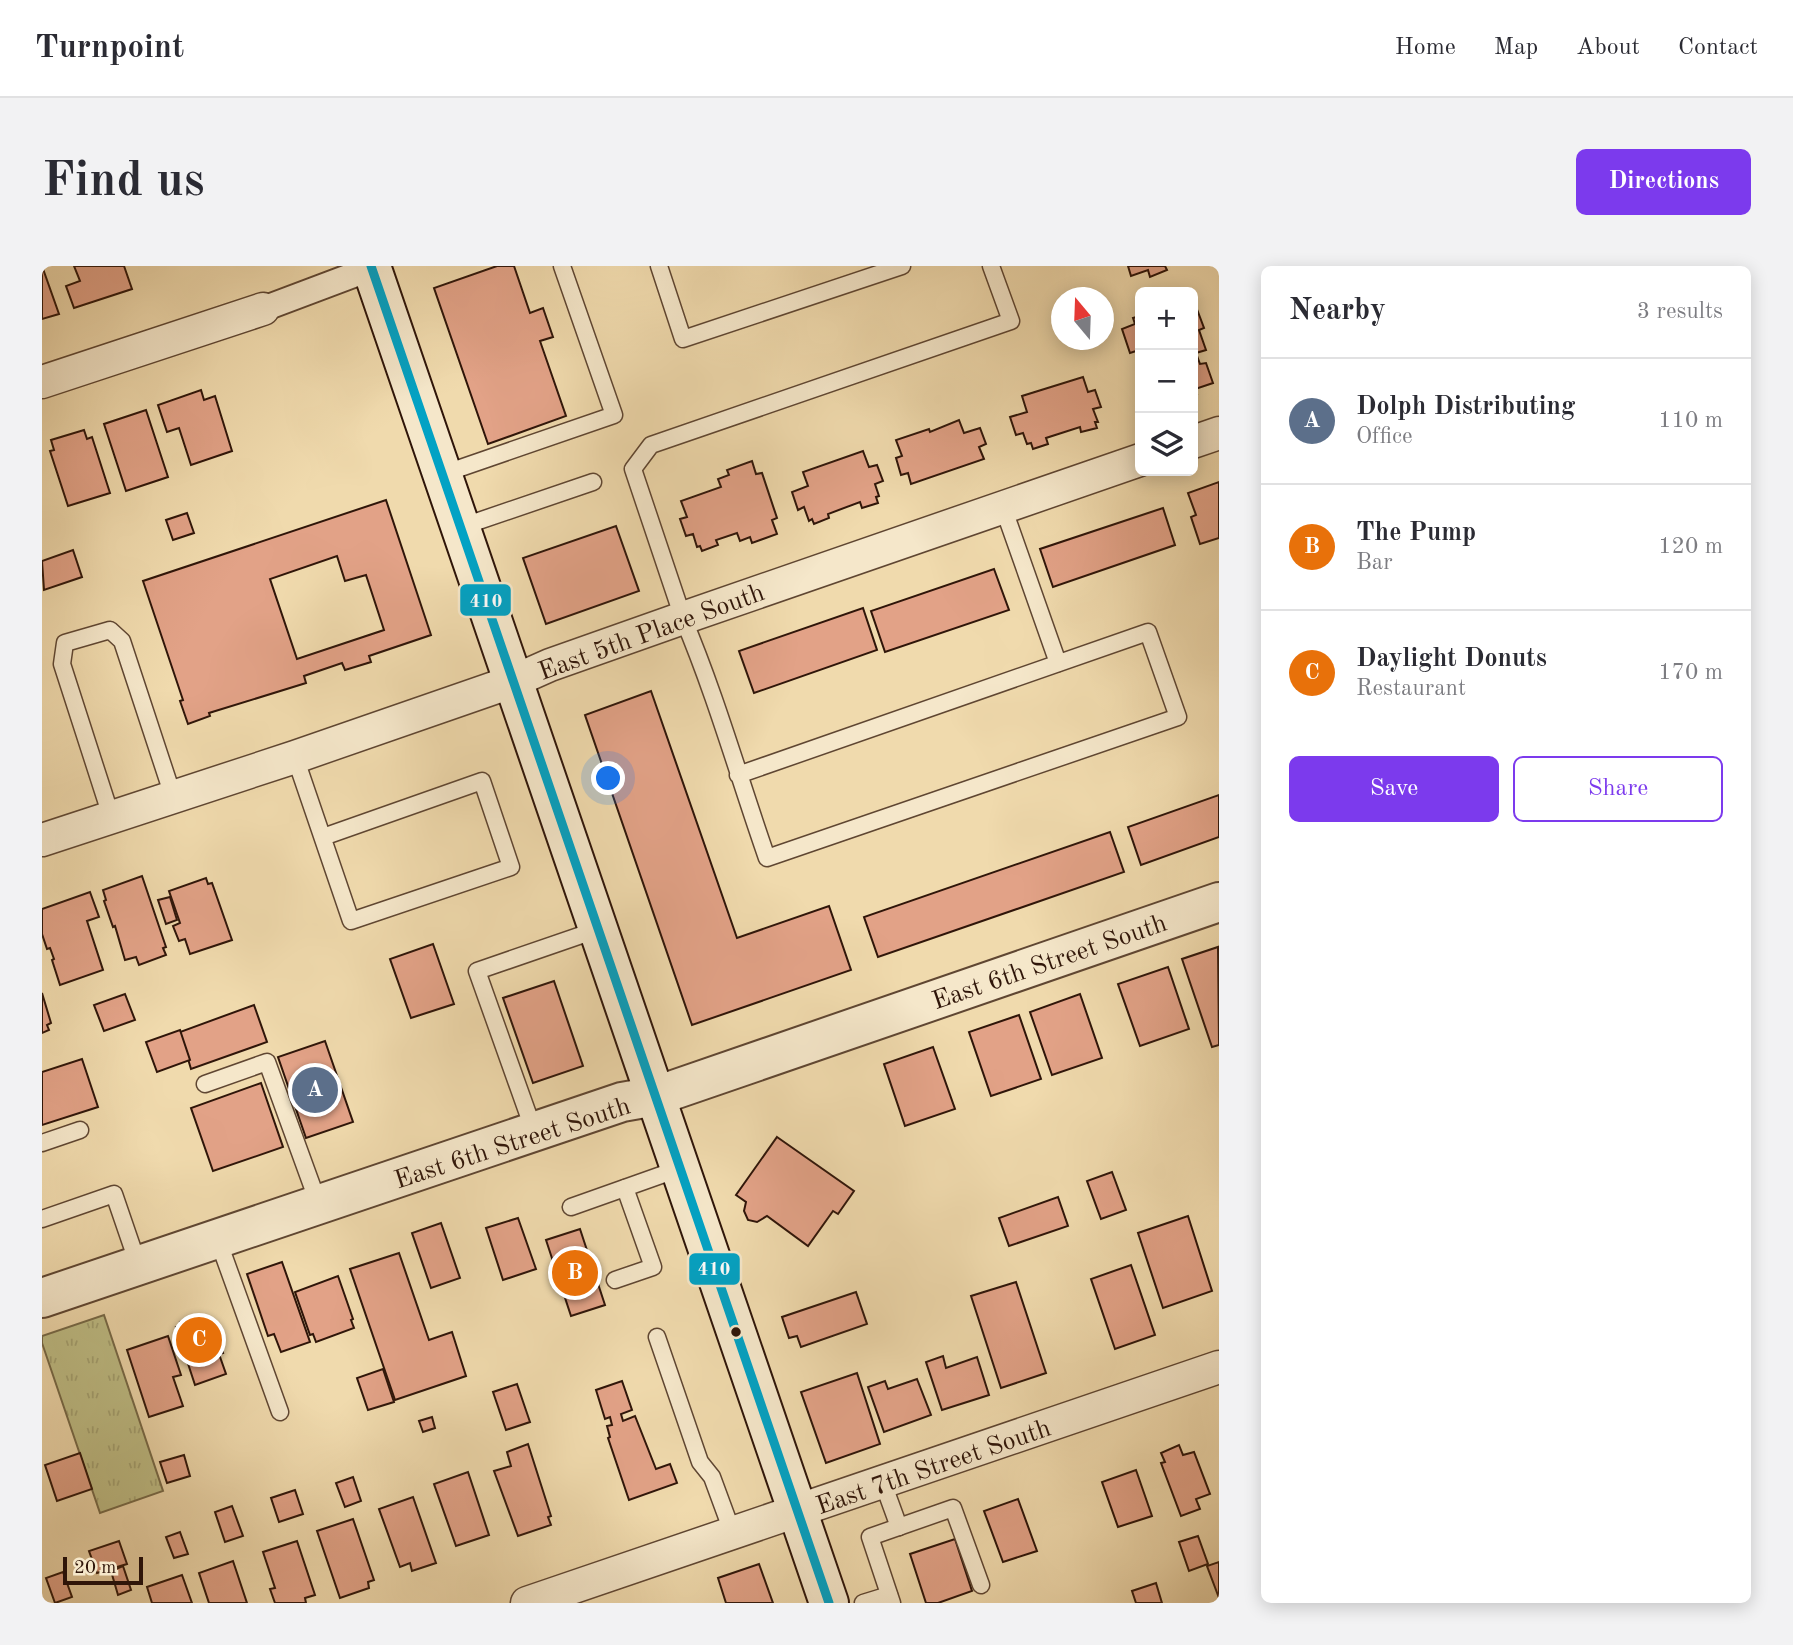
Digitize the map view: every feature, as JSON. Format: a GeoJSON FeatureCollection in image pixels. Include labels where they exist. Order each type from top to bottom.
{"type":"FeatureCollection","features":[{"type":"Feature","properties":{"kind":"main road"},"geometry":{"type":"LineString","coordinates":[[374,267],[829,1603]]}},
{"type":"Feature","properties":{"kind":"main road","name":"East 6th Street South"},"geometry":{"type":"LineString","coordinates":[[42,1298],[622,1102],[656,1096],[1219,902]]}},
{"type":"Feature","properties":{"kind":"street"},"geometry":{"type":"LineString","coordinates":[[42,382],[263,309],[374,267]]}},
{"type":"Feature","properties":{"kind":"street"},"geometry":{"type":"LineString","coordinates":[[1198,440],[1219,433]]}},
{"type":"Feature","properties":{"kind":"street","name":"East 5th Place South"},"geometry":{"type":"LineString","coordinates":[[42,840],[295,757],[514,681],[550,665],[683,618],[1135,462]]}},
{"type":"Feature","properties":{"kind":"street","name":"East 7th Street South"},"geometry":{"type":"LineString","coordinates":[[527,1603],[1219,1367]]}},
{"type":"Feature","properties":{"kind":"lane"},"geometry":{"type":"LineString","coordinates":[[443,474],[614,415],[562,266]]}},
{"type":"Feature","properties":{"kind":"lane"},"geometry":{"type":"LineString","coordinates":[[659,266],[683,339],[902,266]]}},
{"type":"Feature","properties":{"kind":"lane"},"geometry":{"type":"LineString","coordinates":[[738,775],[1148,632],[1178,717],[768,858],[738,775],[683,618],[633,469],[651,445],[1011,321],[991,266]]}},
{"type":"Feature","properties":{"kind":"lane"},"geometry":{"type":"LineString","coordinates":[[461,527],[593,482]]}},
{"type":"Feature","properties":{"kind":"lane"},"geometry":{"type":"LineString","coordinates":[[1003,508],[1058,663]]}},
{"type":"Feature","properties":{"kind":"lane"},"geometry":{"type":"LineString","coordinates":[[111,816],[62,664],[65,643],[110,630],[122,640],[173,796]]}},
{"type":"Feature","properties":{"kind":"lane"},"geometry":{"type":"LineString","coordinates":[[295,757],[351,921],[511,867],[482,781],[323,837]]}},
{"type":"Feature","properties":{"kind":"lane"},"geometry":{"type":"LineString","coordinates":[[534,1132],[477,971],[599,929]]}},
{"type":"Feature","properties":{"kind":"lane"},"geometry":{"type":"LineString","coordinates":[[205,1084],[267,1062],[320,1206]]}},
{"type":"Feature","properties":{"kind":"lane"},"geometry":{"type":"LineString","coordinates":[[42,1143],[80,1130]]}},
{"type":"Feature","properties":{"kind":"lane"},"geometry":{"type":"LineString","coordinates":[[571,1207],[681,1168]]}},
{"type":"Feature","properties":{"kind":"lane"},"geometry":{"type":"LineString","coordinates":[[615,1280],[653,1267],[625,1188]]}},
{"type":"Feature","properties":{"kind":"lane"},"geometry":{"type":"LineString","coordinates":[[42,1219],[114,1194],[139,1267]]}},
{"type":"Feature","properties":{"kind":"lane"},"geometry":{"type":"LineString","coordinates":[[219,1240],[280,1412]]}},
{"type":"Feature","properties":{"kind":"lane"},"geometry":{"type":"LineString","coordinates":[[657,1337],[700,1462],[712,1478],[733,1534]]}},
{"type":"Feature","properties":{"kind":"lane"},"geometry":{"type":"LineString","coordinates":[[883,1483],[899,1527]]}},
{"type":"Feature","properties":{"kind":"lane"},"geometry":{"type":"LineString","coordinates":[[863,1603],[890,1599],[870,1537],[953,1508],[981,1585]]}},
{"type":"Feature","properties":{"kind":"green space"},"geometry":{"type":"Polygon","coordinates":[[[104,1315],[163,1491],[100,1513],[42,1343],[42,1336],[104,1315]]]}},
{"type":"Feature","properties":{"kind":"building"},"geometry":{"type":"Polygon","coordinates":[[[42,266],[59,314],[42,319],[42,266]]]}},
{"type":"Feature","properties":{"kind":"building"},"geometry":{"type":"Polygon","coordinates":[[[74,266],[124,266],[132,289],[74,308],[66,286],[80,281],[74,266]]]}},
{"type":"Feature","properties":{"kind":"building"},"geometry":{"type":"Polygon","coordinates":[[[497,266],[514,266],[530,313],[543,308],[553,337],[540,341],[566,416],[488,444],[434,288],[497,266]]]}},
{"type":"Feature","properties":{"kind":"building"},"geometry":{"type":"Polygon","coordinates":[[[1128,266],[1165,266],[1167,270],[1150,277],[1148,270],[1131,276],[1128,266]]]}},
{"type":"Feature","properties":{"kind":"building"},"geometry":{"type":"Polygon","coordinates":[[[1198,312],[1204,328],[1199,330],[1206,350],[1198,352],[1198,312]]]}},
{"type":"Feature","properties":{"kind":"building"},"geometry":{"type":"Polygon","coordinates":[[[1135,324],[1135,351],[1130,353],[1122,329],[1135,324]]]}},
{"type":"Feature","properties":{"kind":"building"},"geometry":{"type":"Polygon","coordinates":[[[1198,358],[1200,364],[1206,363],[1213,383],[1198,388],[1198,358]]]}},
{"type":"Feature","properties":{"kind":"building"},"geometry":{"type":"Polygon","coordinates":[[[1083,377],[1088,392],[1095,390],[1101,407],[1093,409],[1098,422],[1095,422],[1097,428],[1081,432],[1080,427],[1046,438],[1048,444],[1033,449],[1031,443],[1027,444],[1023,433],[1016,435],[1010,417],[1027,412],[1022,396],[1083,377]]]}},
{"type":"Feature","properties":{"kind":"building"},"geometry":{"type":"Polygon","coordinates":[[[201,390],[204,400],[215,396],[232,451],[191,465],[179,428],[167,432],[158,405],[201,390]]]}},
{"type":"Feature","properties":{"kind":"building"},"geometry":{"type":"Polygon","coordinates":[[[146,410],[168,477],[126,491],[104,424],[146,410]]]}},
{"type":"Feature","properties":{"kind":"building"},"geometry":{"type":"Polygon","coordinates":[[[959,420],[964,433],[980,428],[986,444],[979,447],[984,459],[911,484],[908,473],[901,475],[896,458],[902,456],[896,440],[929,429],[930,432],[959,420]]]}},
{"type":"Feature","properties":{"kind":"building"},"geometry":{"type":"Polygon","coordinates":[[[84,430],[87,439],[92,437],[110,493],[68,506],[50,451],[54,450],[51,440],[84,430]]]}},
{"type":"Feature","properties":{"kind":"building"},"geometry":{"type":"Polygon","coordinates":[[[863,451],[869,467],[877,465],[883,481],[875,484],[878,503],[862,508],[860,502],[828,514],[829,518],[814,524],[812,519],[809,521],[804,507],[798,510],[792,492],[808,486],[803,472],[863,451]]]}},
{"type":"Feature","properties":{"kind":"building"},"geometry":{"type":"Polygon","coordinates":[[[752,461],[756,474],[762,473],[777,518],[772,520],[777,534],[752,543],[750,537],[740,541],[737,533],[716,540],[718,545],[702,551],[700,546],[697,547],[693,534],[686,536],[680,519],[687,517],[681,501],[721,487],[718,479],[729,475],[727,470],[752,461]]]}},
{"type":"Feature","properties":{"kind":"building"},"geometry":{"type":"Polygon","coordinates":[[[1219,482],[1219,538],[1200,544],[1191,517],[1196,515],[1188,493],[1219,482]]]}},
{"type":"Feature","properties":{"kind":"building"},"geometry":{"type":"Polygon","coordinates":[[[386,500],[431,635],[369,656],[371,662],[345,670],[342,663],[304,676],[306,683],[209,713],[210,716],[188,724],[180,701],[183,700],[143,581],[386,500]],[[337,556],[270,579],[297,659],[384,630],[366,575],[345,581],[337,556]]]}},
{"type":"Feature","properties":{"kind":"building"},"geometry":{"type":"Polygon","coordinates":[[[1163,508],[1175,545],[1053,587],[1040,549],[1163,508]]]}},
{"type":"Feature","properties":{"kind":"building"},"geometry":{"type":"Polygon","coordinates":[[[187,513],[194,533],[173,540],[166,520],[187,513]]]}},
{"type":"Feature","properties":{"kind":"building"},"geometry":{"type":"Polygon","coordinates":[[[616,526],[639,591],[546,624],[523,558],[616,526]]]}},
{"type":"Feature","properties":{"kind":"building"},"geometry":{"type":"Polygon","coordinates":[[[73,550],[82,577],[44,590],[42,561],[73,550]]]}},
{"type":"Feature","properties":{"kind":"building"},"geometry":{"type":"Polygon","coordinates":[[[994,569],[1009,610],[885,652],[871,611],[994,569]]]}},
{"type":"Feature","properties":{"kind":"building"},"geometry":{"type":"Polygon","coordinates":[[[863,608],[877,650],[754,693],[739,651],[863,608]]]}},
{"type":"Feature","properties":{"kind":"building"},"geometry":{"type":"Polygon","coordinates":[[[651,691],[737,938],[829,906],[851,970],[692,1025],[585,715],[651,691]]]}},
{"type":"Feature","properties":{"kind":"building"},"geometry":{"type":"Polygon","coordinates":[[[1219,795],[1219,837],[1141,865],[1128,827],[1219,795]]]}},
{"type":"Feature","properties":{"kind":"building"},"geometry":{"type":"Polygon","coordinates":[[[1110,832],[1124,872],[878,957],[864,917],[1110,832]]]}},
{"type":"Feature","properties":{"kind":"building"},"geometry":{"type":"Polygon","coordinates":[[[142,876],[166,947],[163,948],[166,955],[139,965],[136,957],[125,960],[104,901],[103,890],[142,876]]]}},
{"type":"Feature","properties":{"kind":"building"},"geometry":{"type":"Polygon","coordinates":[[[206,878],[208,884],[212,883],[232,940],[190,954],[185,939],[179,941],[173,926],[180,923],[169,891],[206,878]]]}},
{"type":"Feature","properties":{"kind":"building"},"geometry":{"type":"Polygon","coordinates":[[[90,892],[99,917],[87,921],[103,970],[60,985],[52,960],[54,959],[42,934],[42,909],[90,892]]]}},
{"type":"Feature","properties":{"kind":"building"},"geometry":{"type":"Polygon","coordinates":[[[170,897],[177,920],[166,924],[158,900],[170,897]]]}},
{"type":"Feature","properties":{"kind":"building"},"geometry":{"type":"Polygon","coordinates":[[[433,944],[454,1004],[411,1018],[390,959],[433,944]]]}},
{"type":"Feature","properties":{"kind":"building"},"geometry":{"type":"Polygon","coordinates":[[[1218,947],[1219,1045],[1212,1047],[1182,959],[1218,947]]]}},
{"type":"Feature","properties":{"kind":"building"},"geometry":{"type":"Polygon","coordinates":[[[1168,967],[1189,1029],[1140,1046],[1118,984],[1168,967]]]}},
{"type":"Feature","properties":{"kind":"building"},"geometry":{"type":"Polygon","coordinates":[[[554,981],[583,1066],[533,1083],[503,998],[554,981]]]}},
{"type":"Feature","properties":{"kind":"building"},"geometry":{"type":"Polygon","coordinates":[[[42,993],[51,1023],[47,1025],[49,1030],[42,1033],[42,993]]]}},
{"type":"Feature","properties":{"kind":"building"},"geometry":{"type":"Polygon","coordinates":[[[125,994],[135,1020],[104,1031],[94,1005],[125,994]]]}},
{"type":"Feature","properties":{"kind":"building"},"geometry":{"type":"Polygon","coordinates":[[[1080,994],[1102,1058],[1052,1075],[1030,1012],[1080,994]]]}},
{"type":"Feature","properties":{"kind":"building"},"geometry":{"type":"Polygon","coordinates":[[[254,1005],[267,1042],[191,1069],[180,1032],[254,1005]]]}},
{"type":"Feature","properties":{"kind":"building"},"geometry":{"type":"Polygon","coordinates":[[[1019,1015],[1041,1079],[991,1096],[969,1032],[1019,1015]]]}},
{"type":"Feature","properties":{"kind":"building"},"geometry":{"type":"Polygon","coordinates":[[[180,1030],[190,1060],[157,1072],[146,1042],[180,1030]]]}},
{"type":"Feature","properties":{"kind":"building"},"geometry":{"type":"Polygon","coordinates":[[[325,1041],[353,1122],[306,1138],[278,1057],[325,1041]]]}},
{"type":"Feature","properties":{"kind":"building"},"geometry":{"type":"Polygon","coordinates":[[[933,1047],[955,1109],[905,1126],[884,1064],[933,1047]]]}},
{"type":"Feature","properties":{"kind":"building"},"geometry":{"type":"Polygon","coordinates":[[[82,1059],[98,1107],[42,1125],[42,1072],[82,1059]]]}},
{"type":"Feature","properties":{"kind":"building"},"geometry":{"type":"Polygon","coordinates":[[[261,1083],[283,1147],[213,1171],[191,1108],[261,1083]]]}},
{"type":"Feature","properties":{"kind":"building"},"geometry":{"type":"Polygon","coordinates":[[[777,1137],[854,1191],[838,1214],[833,1211],[808,1246],[767,1216],[757,1222],[748,1220],[744,1211],[746,1202],[736,1195],[777,1137]]]}},
{"type":"Feature","properties":{"kind":"building"},"geometry":{"type":"Polygon","coordinates":[[[1112,1172],[1126,1210],[1101,1219],[1087,1181],[1112,1172]]]}},
{"type":"Feature","properties":{"kind":"building"},"geometry":{"type":"Polygon","coordinates":[[[1058,1197],[1068,1226],[1009,1246],[999,1218],[1058,1197]]]}},
{"type":"Feature","properties":{"kind":"building"},"geometry":{"type":"Polygon","coordinates":[[[1188,1216],[1212,1291],[1163,1308],[1138,1233],[1188,1216]]]}},
{"type":"Feature","properties":{"kind":"building"},"geometry":{"type":"Polygon","coordinates":[[[518,1218],[536,1269],[503,1280],[486,1228],[518,1218]]]}},
{"type":"Feature","properties":{"kind":"building"},"geometry":{"type":"Polygon","coordinates":[[[441,1223],[460,1278],[431,1288],[412,1233],[441,1223]]]}},
{"type":"Feature","properties":{"kind":"building"},"geometry":{"type":"Polygon","coordinates":[[[580,1229],[605,1305],[571,1316],[546,1240],[580,1229]]]}},
{"type":"Feature","properties":{"kind":"building"},"geometry":{"type":"Polygon","coordinates":[[[399,1253],[429,1340],[452,1332],[466,1376],[395,1400],[350,1269],[399,1253]]]}},
{"type":"Feature","properties":{"kind":"building"},"geometry":{"type":"Polygon","coordinates":[[[282,1262],[310,1342],[281,1352],[274,1334],[268,1336],[247,1274],[282,1262]]]}},
{"type":"Feature","properties":{"kind":"building"},"geometry":{"type":"Polygon","coordinates":[[[1131,1265],[1155,1335],[1115,1349],[1091,1279],[1131,1265]]]}},
{"type":"Feature","properties":{"kind":"building"},"geometry":{"type":"Polygon","coordinates":[[[338,1276],[354,1328],[316,1342],[313,1334],[310,1335],[295,1292],[338,1276]]]}},
{"type":"Feature","properties":{"kind":"building"},"geometry":{"type":"Polygon","coordinates":[[[1016,1282],[1046,1373],[1001,1388],[971,1296],[1016,1282]]]}},
{"type":"Feature","properties":{"kind":"building"},"geometry":{"type":"Polygon","coordinates":[[[856,1292],[867,1324],[801,1347],[797,1336],[789,1338],[782,1317],[856,1292]]]}},
{"type":"Feature","properties":{"kind":"building"},"geometry":{"type":"Polygon","coordinates":[[[200,1315],[201,1319],[206,1317],[209,1323],[213,1322],[223,1353],[219,1354],[226,1374],[195,1385],[176,1327],[181,1326],[180,1322],[200,1315]]]}},
{"type":"Feature","properties":{"kind":"building"},"geometry":{"type":"Polygon","coordinates":[[[168,1336],[181,1375],[173,1377],[183,1406],[149,1417],[127,1350],[168,1336]]]}},
{"type":"Feature","properties":{"kind":"building"},"geometry":{"type":"Polygon","coordinates":[[[943,1356],[946,1368],[977,1357],[989,1395],[942,1410],[926,1362],[943,1356]]]}},
{"type":"Feature","properties":{"kind":"building"},"geometry":{"type":"Polygon","coordinates":[[[383,1369],[394,1402],[368,1410],[357,1378],[383,1369]]]}},
{"type":"Feature","properties":{"kind":"building"},"geometry":{"type":"Polygon","coordinates":[[[857,1373],[880,1444],[826,1463],[801,1392],[857,1373]]]}},
{"type":"Feature","properties":{"kind":"building"},"geometry":{"type":"Polygon","coordinates":[[[917,1379],[931,1415],[884,1432],[868,1387],[885,1381],[888,1389],[917,1379]]]}},
{"type":"Feature","properties":{"kind":"building"},"geometry":{"type":"Polygon","coordinates":[[[622,1381],[632,1410],[621,1414],[623,1421],[635,1416],[656,1469],[670,1464],[677,1483],[629,1500],[608,1438],[607,1426],[612,1425],[610,1417],[605,1419],[596,1390],[622,1381]]]}},
{"type":"Feature","properties":{"kind":"building"},"geometry":{"type":"Polygon","coordinates":[[[517,1384],[530,1422],[506,1430],[493,1392],[517,1384]]]}},
{"type":"Feature","properties":{"kind":"building"},"geometry":{"type":"Polygon","coordinates":[[[432,1417],[435,1428],[423,1432],[419,1421],[432,1417]]]}},
{"type":"Feature","properties":{"kind":"building"},"geometry":{"type":"Polygon","coordinates":[[[528,1444],[551,1516],[548,1517],[551,1525],[518,1536],[494,1471],[511,1466],[507,1452],[528,1444]]]}},
{"type":"Feature","properties":{"kind":"building"},"geometry":{"type":"Polygon","coordinates":[[[1179,1445],[1183,1455],[1194,1452],[1210,1494],[1196,1499],[1200,1509],[1181,1516],[1161,1463],[1165,1462],[1161,1453],[1179,1445]]]}},
{"type":"Feature","properties":{"kind":"building"},"geometry":{"type":"Polygon","coordinates":[[[80,1453],[92,1489],[57,1501],[45,1465],[80,1453]]]}},
{"type":"Feature","properties":{"kind":"building"},"geometry":{"type":"Polygon","coordinates":[[[184,1455],[190,1476],[167,1483],[160,1462],[184,1455]]]}},
{"type":"Feature","properties":{"kind":"building"},"geometry":{"type":"Polygon","coordinates":[[[1136,1470],[1152,1516],[1118,1527],[1102,1482],[1136,1470]]]}},
{"type":"Feature","properties":{"kind":"building"},"geometry":{"type":"Polygon","coordinates":[[[468,1472],[489,1535],[456,1546],[434,1484],[468,1472]]]}},
{"type":"Feature","properties":{"kind":"building"},"geometry":{"type":"Polygon","coordinates":[[[353,1477],[361,1501],[345,1507],[336,1483],[353,1477]]]}},
{"type":"Feature","properties":{"kind":"building"},"geometry":{"type":"Polygon","coordinates":[[[295,1490],[303,1514],[279,1522],[271,1498],[295,1490]]]}},
{"type":"Feature","properties":{"kind":"building"},"geometry":{"type":"Polygon","coordinates":[[[413,1497],[436,1563],[412,1571],[410,1563],[400,1567],[379,1509],[413,1497]]]}},
{"type":"Feature","properties":{"kind":"building"},"geometry":{"type":"Polygon","coordinates":[[[1018,1499],[1037,1551],[1003,1562],[984,1511],[1018,1499]]]}},
{"type":"Feature","properties":{"kind":"building"},"geometry":{"type":"Polygon","coordinates":[[[232,1506],[243,1536],[225,1542],[215,1512],[232,1506]]]}},
{"type":"Feature","properties":{"kind":"building"},"geometry":{"type":"Polygon","coordinates":[[[353,1519],[374,1580],[368,1582],[369,1588],[340,1598],[317,1531],[353,1519]]]}},
{"type":"Feature","properties":{"kind":"building"},"geometry":{"type":"Polygon","coordinates":[[[180,1532],[188,1554],[174,1558],[166,1537],[180,1532]]]}},
{"type":"Feature","properties":{"kind":"building"},"geometry":{"type":"Polygon","coordinates":[[[1198,1536],[1208,1564],[1189,1571],[1179,1542],[1198,1536]]]}},
{"type":"Feature","properties":{"kind":"building"},"geometry":{"type":"Polygon","coordinates":[[[955,1539],[972,1591],[938,1603],[926,1603],[910,1554],[955,1539]]]}},
{"type":"Feature","properties":{"kind":"building"},"geometry":{"type":"Polygon","coordinates":[[[119,1541],[127,1564],[97,1573],[89,1551],[119,1541]]]}},
{"type":"Feature","properties":{"kind":"building"},"geometry":{"type":"Polygon","coordinates":[[[297,1541],[315,1595],[305,1598],[306,1603],[275,1603],[270,1589],[275,1588],[263,1552],[297,1541]]]}},
{"type":"Feature","properties":{"kind":"building"},"geometry":{"type":"Polygon","coordinates":[[[233,1561],[247,1603],[209,1603],[199,1573],[233,1561]]]}},
{"type":"Feature","properties":{"kind":"building"},"geometry":{"type":"Polygon","coordinates":[[[1219,1562],[1219,1598],[1207,1566],[1219,1562]]]}},
{"type":"Feature","properties":{"kind":"building"},"geometry":{"type":"Polygon","coordinates":[[[759,1564],[773,1603],[726,1603],[718,1578],[759,1564]]]}},
{"type":"Feature","properties":{"kind":"building"},"geometry":{"type":"Polygon","coordinates":[[[123,1566],[131,1590],[118,1595],[111,1571],[123,1566]]]}},
{"type":"Feature","properties":{"kind":"building"},"geometry":{"type":"Polygon","coordinates":[[[63,1572],[72,1597],[55,1603],[46,1578],[63,1572]]]}},
{"type":"Feature","properties":{"kind":"building"},"geometry":{"type":"Polygon","coordinates":[[[182,1575],[192,1603],[152,1603],[147,1587],[182,1575]]]}},
{"type":"Feature","properties":{"kind":"building"},"geometry":{"type":"Polygon","coordinates":[[[1156,1583],[1162,1603],[1136,1603],[1132,1591],[1156,1583]]]}},
{"type":"Feature","properties":{"kind":"transit line","name":"410"},"geometry":{"type":"LineString","coordinates":[[371,266],[829,1603]]}},
{"type":"Feature","properties":{"kind":"place","name":"Dolph Distributing"},"geometry":{"type":"Point","coordinates":[315,1090]}},
{"type":"Feature","properties":{"kind":"place","name":"The Pump"},"geometry":{"type":"Point","coordinates":[575,1273]}},
{"type":"Feature","properties":{"kind":"place","name":"Daylight Donuts"},"geometry":{"type":"Point","coordinates":[199,1340]}}]}
